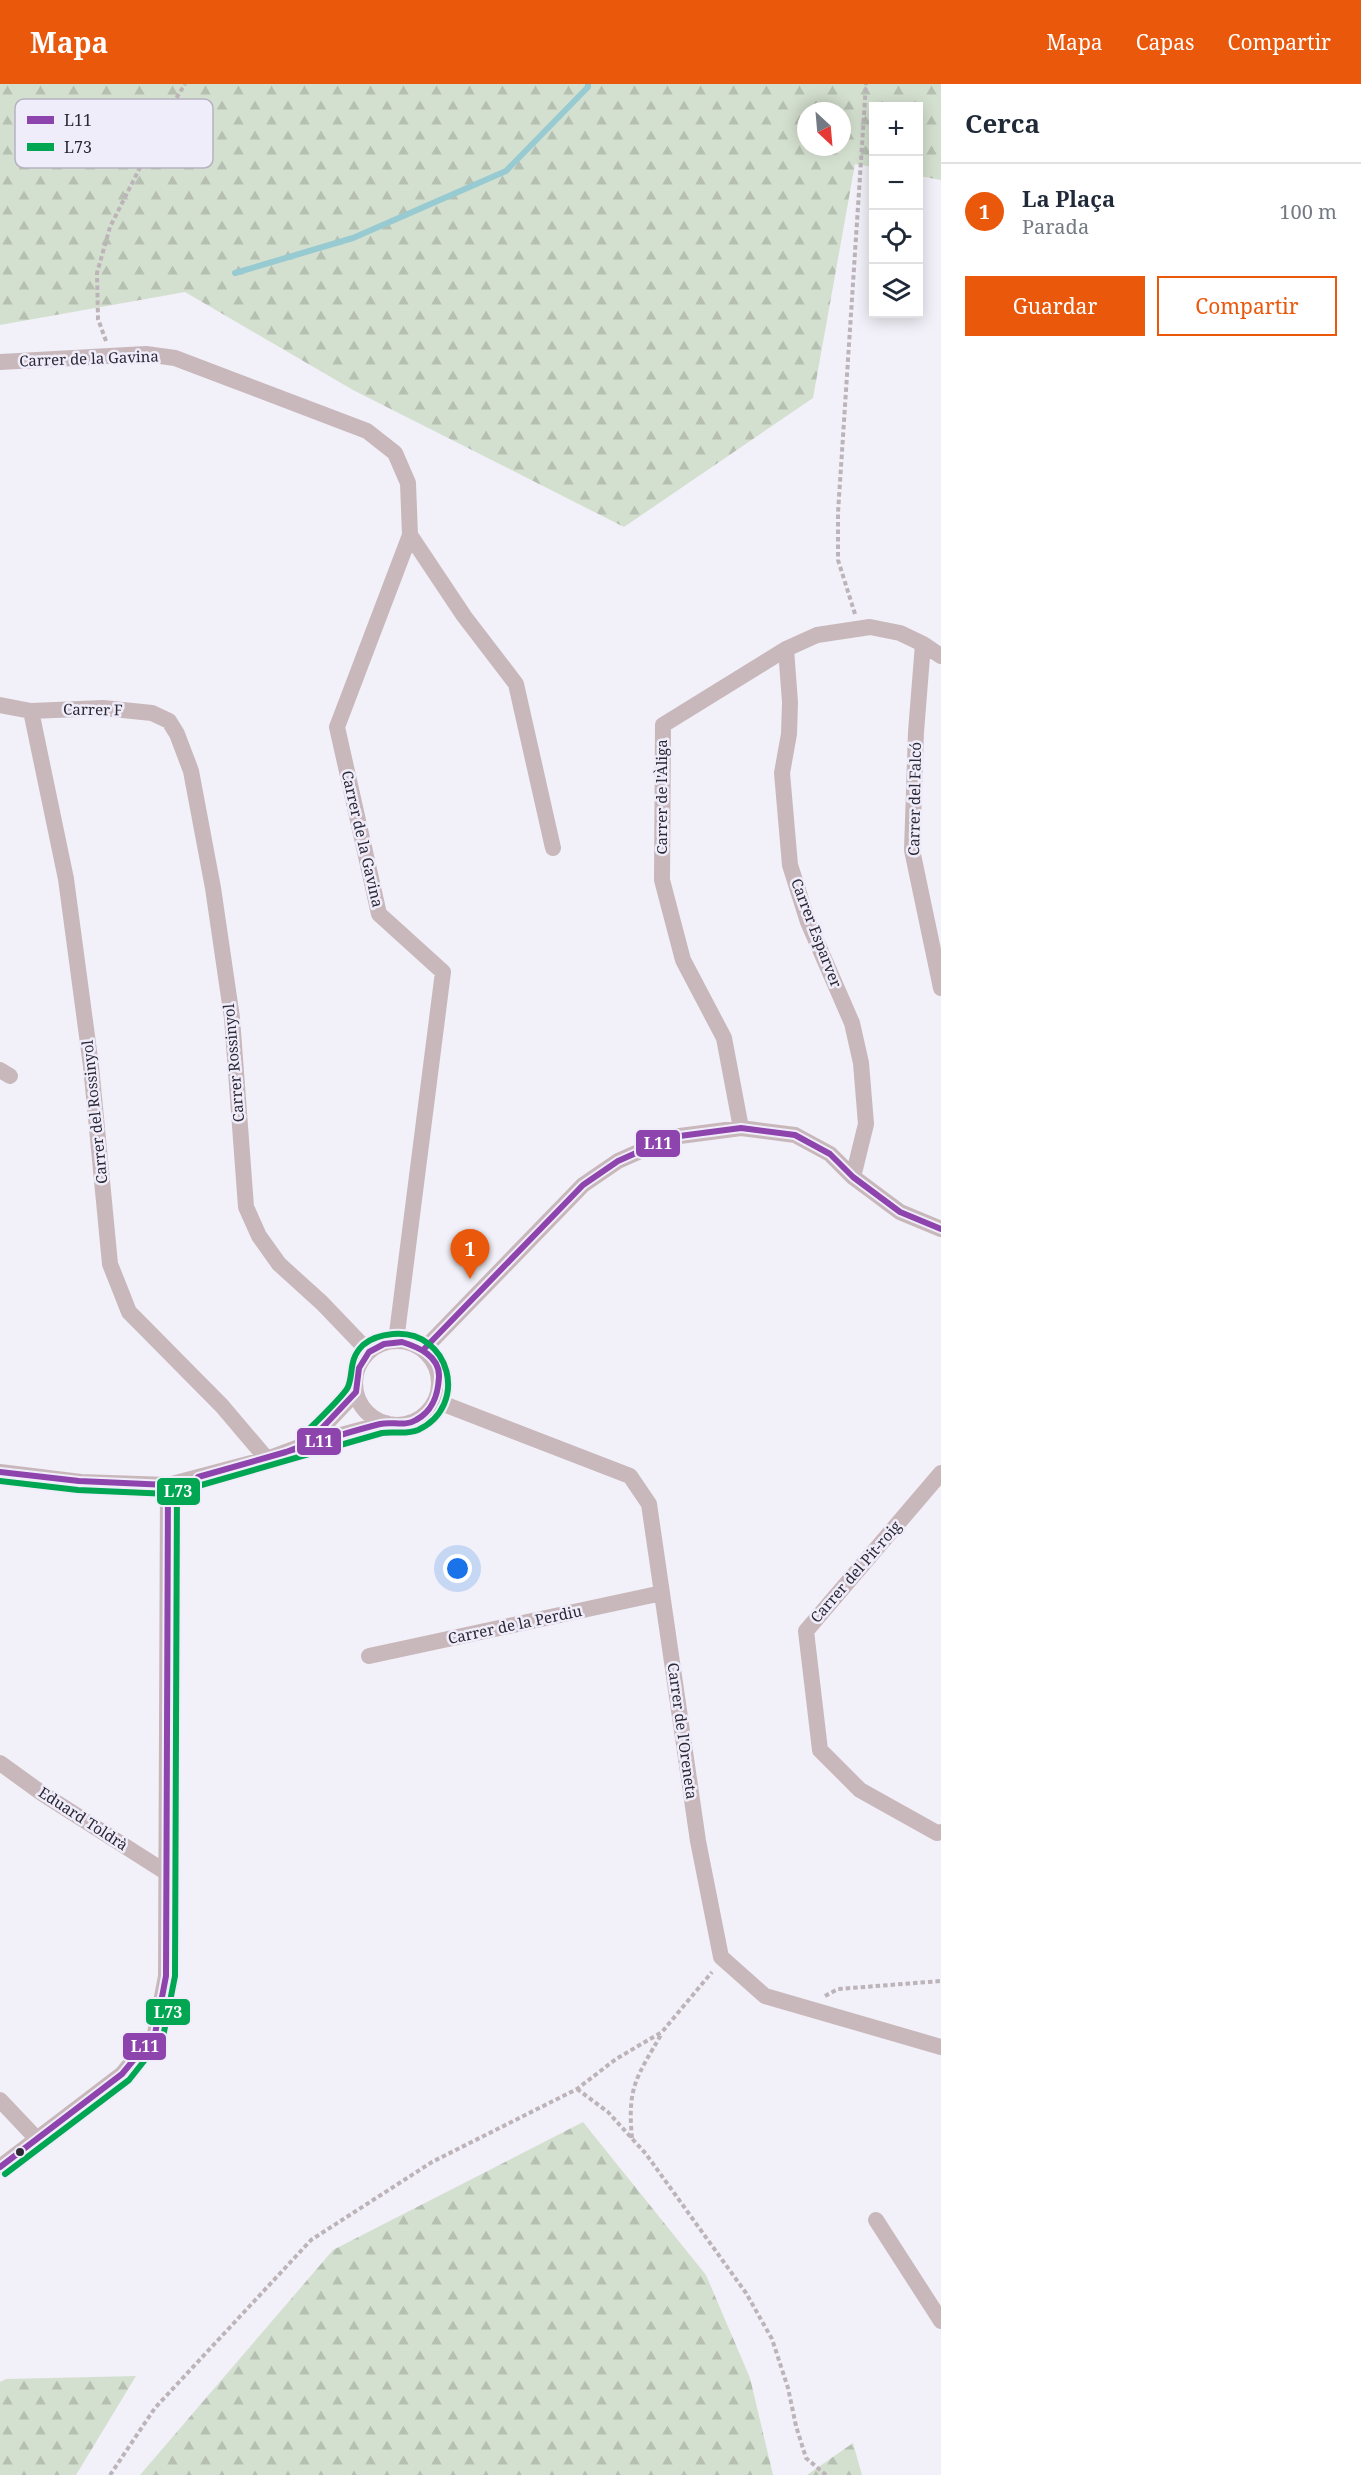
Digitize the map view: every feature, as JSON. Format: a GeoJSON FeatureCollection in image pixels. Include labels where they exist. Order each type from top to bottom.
{"type":"FeatureCollection","features":[{"type":"Feature","properties":{"kind":"street","name":"Carrer de la Gavina"},"geometry":{"type":"LineString","coordinates":[[0,362],[146,354],[176,358],[367,431],[395,453],[408,483],[410,535],[337,727],[379,914],[443,972],[396,1341]]}},
{"type":"Feature","properties":{"kind":"street"},"geometry":{"type":"LineString","coordinates":[[410,535],[464,616],[516,684],[553,848]]}},
{"type":"Feature","properties":{"kind":"street","name":"Carrer de l'Àliga"},"geometry":{"type":"LineString","coordinates":[[741,1128],[724,1038],[683,960],[662,880],[663,725],[786,649],[817,635],[870,627],[900,633],[941,656]]}},
{"type":"Feature","properties":{"kind":"street","name":"Carrer del Falcó"},"geometry":{"type":"LineString","coordinates":[[923,644],[916,732],[912,850],[941,988]]}},
{"type":"Feature","properties":{"kind":"street","name":"Carrer Esparver"},"geometry":{"type":"LineString","coordinates":[[786,649],[790,712],[789,734],[782,773],[790,865],[808,922],[852,1023],[861,1063],[867,1124],[853,1178]]}},
{"type":"Feature","properties":{"kind":"street","name":"Carrer F"},"geometry":{"type":"LineString","coordinates":[[0,705],[31,711],[103,708],[152,713],[169,721],[177,734]]}},
{"type":"Feature","properties":{"kind":"street","name":"Carrer del Rossinyol"},"geometry":{"type":"LineString","coordinates":[[31,711],[66,879],[91,1065],[110,1264],[129,1312],[222,1406],[267,1459]]}},
{"type":"Feature","properties":{"kind":"street","name":"Carrer Rossinyol"},"geometry":{"type":"LineString","coordinates":[[177,734],[191,771],[220,935],[232,1018],[246,1207],[259,1236],[279,1264],[322,1303],[369,1352]]}},
{"type":"Feature","properties":{"kind":"street"},"geometry":{"type":"LineString","coordinates":[[424,1350],[583,1185],[618,1161],[672,1137],[741,1128],[795,1135],[830,1154],[853,1178],[900,1212],[941,1229]]}},
{"type":"Feature","properties":{"kind":"street"},"geometry":{"type":"LineString","coordinates":[[0,1472],[81,1482],[168,1485],[267,1459],[307,1444],[386,1424],[400,1425],[415,1421],[427,1413],[436,1401],[440,1387],[438,1372],[432,1359],[424,1350],[411,1343],[396,1341],[381,1344],[369,1352],[360,1364],[356,1377],[356,1392],[362,1405],[372,1416],[386,1424]]}},
{"type":"Feature","properties":{"kind":"street"},"geometry":{"type":"LineString","coordinates":[[307,1444],[356,1392]]}},
{"type":"Feature","properties":{"kind":"street","name":"Carrer de l'Oreneta"},"geometry":{"type":"LineString","coordinates":[[436,1401],[630,1476],[649,1504],[698,1841],[721,1957]]}},
{"type":"Feature","properties":{"kind":"street","name":"Carrer del Pit-roig"},"geometry":{"type":"LineString","coordinates":[[941,1473],[806,1631],[820,1750],[861,1790],[937,1833],[941,1832]]}},
{"type":"Feature","properties":{"kind":"street"},"geometry":{"type":"LineString","coordinates":[[0,2168],[122,2074],[155,2034],[166,1976],[168,1485]]}},
{"type":"Feature","properties":{"kind":"street","name":"Carrer de la Perdiu"},"geometry":{"type":"LineString","coordinates":[[369,1656],[662,1593]]}},
{"type":"Feature","properties":{"kind":"street","name":"Eduard Toldrà"},"geometry":{"type":"LineString","coordinates":[[0,1763],[43,1794],[167,1873]]}},
{"type":"Feature","properties":{"kind":"street"},"geometry":{"type":"LineString","coordinates":[[721,1957],[765,1996],[806,2006],[941,2047]]}},
{"type":"Feature","properties":{"kind":"street"},"geometry":{"type":"LineString","coordinates":[[0,2100],[37,2139]]}},
{"type":"Feature","properties":{"kind":"street"},"geometry":{"type":"LineString","coordinates":[[876,2220],[941,2321]]}},
{"type":"Feature","properties":{"kind":"path"},"geometry":{"type":"LineString","coordinates":[[176,99],[185,84]]}},
{"type":"Feature","properties":{"kind":"path"},"geometry":{"type":"LineString","coordinates":[[859,629],[838,560],[837,513],[866,84]]}},
{"type":"Feature","properties":{"kind":"path"},"geometry":{"type":"LineString","coordinates":[[111,356],[98,319],[97,273],[110,227],[140,168]]}},
{"type":"Feature","properties":{"kind":"path"},"geometry":{"type":"LineString","coordinates":[[632,2138],[629,2108],[634,2080],[663,2032],[707,1981],[721,1957]]}},
{"type":"Feature","properties":{"kind":"path"},"geometry":{"type":"LineString","coordinates":[[806,2006],[838,1989],[941,1982]]}},
{"type":"Feature","properties":{"kind":"path"},"geometry":{"type":"LineString","coordinates":[[110,2475],[155,2408],[310,2240],[432,2162],[577,2089],[616,2059],[663,2032]]}},
{"type":"Feature","properties":{"kind":"path"},"geometry":{"type":"LineString","coordinates":[[577,2089],[608,2112],[632,2138],[678,2196],[746,2293],[772,2339],[807,2458],[826,2475]]}},
{"type":"Feature","properties":{"kind":"green space"},"geometry":{"type":"Polygon","coordinates":[[[0,84],[941,84],[941,180],[923,177],[923,102],[869,102],[869,166],[855,164],[813,398],[624,527],[353,390],[185,292],[0,325],[0,84]]]}},
{"type":"Feature","properties":{"kind":"green space"},"geometry":{"type":"Polygon","coordinates":[[[583,2122],[706,2275],[750,2378],[773,2475],[140,2475],[333,2250],[583,2122]]]}},
{"type":"Feature","properties":{"kind":"green space"},"geometry":{"type":"Polygon","coordinates":[[[136,2376],[76,2475],[0,2475],[0,2382],[6,2379],[136,2376]]]}},
{"type":"Feature","properties":{"kind":"green space"},"geometry":{"type":"Polygon","coordinates":[[[853,2443],[862,2475],[807,2475],[853,2443]]]}},
{"type":"Feature","properties":{"kind":"waterway"},"geometry":{"type":"LineString","coordinates":[[235,273],[353,238],[506,171],[588,87],[588,84]]}},
{"type":"Feature","properties":{"kind":"transit line","name":"L11"},"geometry":{"type":"LineString","coordinates":[[424,1349],[583,1185],[618,1161],[672,1137],[741,1128],[795,1135],[830,1154],[853,1177],[900,1212],[941,1229]]}},
{"type":"Feature","properties":{"kind":"transit line","name":"L73"},"geometry":{"type":"LineString","coordinates":[[0,1481],[78,1490],[170,1494],[382,1433],[404,1433],[418,1430],[434,1419],[444,1404],[448,1388],[446,1371],[440,1356],[428,1344],[413,1336],[393,1334],[370,1340],[358,1350],[355,1356],[348,1387],[300,1438]]}},
{"type":"Feature","properties":{"kind":"transit line","name":"L11"},"geometry":{"type":"LineString","coordinates":[[402,1342],[427,1354],[436,1363],[439,1377],[436,1396],[427,1412],[412,1422],[380,1424],[286,1452],[307,1444],[356,1392],[359,1368],[369,1352],[384,1344],[402,1342]]}},
{"type":"Feature","properties":{"kind":"transit line","name":"L11"},"geometry":{"type":"LineString","coordinates":[[198,1477],[286,1452]]}},
{"type":"Feature","properties":{"kind":"transit line","name":"L11"},"geometry":{"type":"LineString","coordinates":[[198,1477],[286,1452]]}},
{"type":"Feature","properties":{"kind":"transit line","name":"L11"},"geometry":{"type":"LineString","coordinates":[[0,1472],[79,1481],[168,1485]]}},
{"type":"Feature","properties":{"kind":"transit line","name":"L11"},"geometry":{"type":"LineString","coordinates":[[0,2167],[122,2074],[155,2034],[166,1976],[168,1485]]}},
{"type":"Feature","properties":{"kind":"transit line","name":"L73"},"geometry":{"type":"LineString","coordinates":[[5,2174],[129,2080],[163,2037],[175,1976],[177,1485]]}},
{"type":"Feature","properties":{"kind":"place","name":"La Plaça"},"geometry":{"type":"Point","coordinates":[470,1279]}}]}
